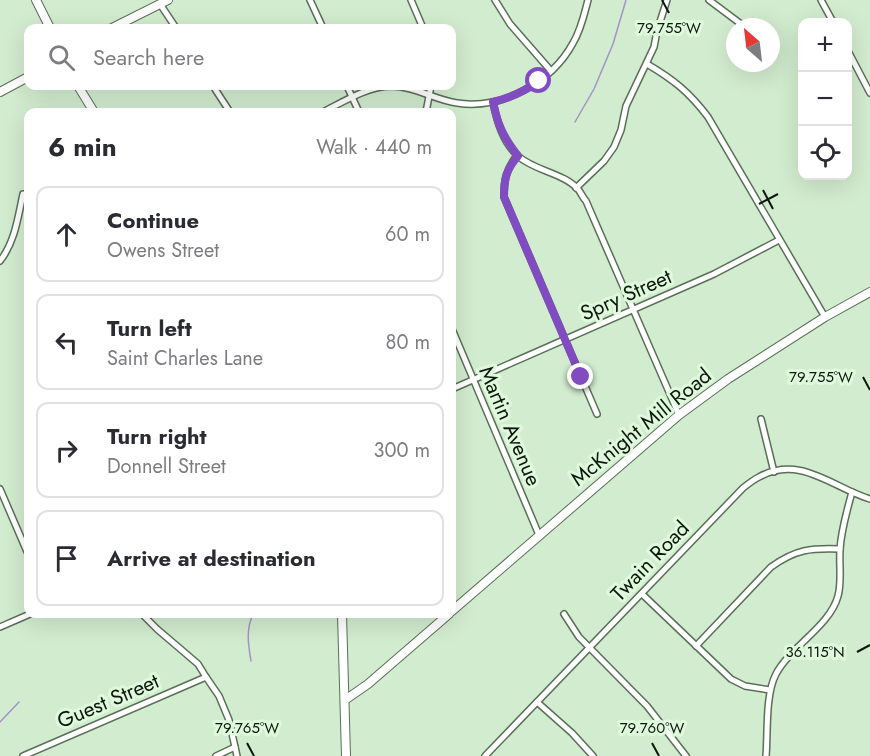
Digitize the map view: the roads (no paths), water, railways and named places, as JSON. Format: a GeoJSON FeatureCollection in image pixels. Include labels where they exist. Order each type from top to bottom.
{"type":"FeatureCollection","features":[{"type":"Feature","properties":{"kind":"street"},"geometry":{"type":"LineString","coordinates":[[36,0],[48,24]]}},
{"type":"Feature","properties":{"kind":"street"},"geometry":{"type":"LineString","coordinates":[[310,0],[320,24]]}},
{"type":"Feature","properties":{"kind":"street"},"geometry":{"type":"LineString","coordinates":[[411,0],[421,24]]}},
{"type":"Feature","properties":{"kind":"street"},"geometry":{"type":"LineString","coordinates":[[495,0],[510,24],[551,71]]}},
{"type":"Feature","properties":{"kind":"street"},"geometry":{"type":"LineString","coordinates":[[412,90],[441,100],[465,104],[506,99],[531,87],[564,58],[581,27],[588,0]]}},
{"type":"Feature","properties":{"kind":"street"},"geometry":{"type":"LineString","coordinates":[[576,188],[614,147],[621,130],[626,106],[654,47],[667,0]]}},
{"type":"Feature","properties":{"kind":"street"},"geometry":{"type":"LineString","coordinates":[[710,0],[733,18]]}},
{"type":"Feature","properties":{"kind":"street"},"geometry":{"type":"LineString","coordinates":[[821,0],[831,18]]}},
{"type":"Feature","properties":{"kind":"street"},"geometry":{"type":"LineString","coordinates":[[120,24],[164,2],[174,24]]}},
{"type":"Feature","properties":{"kind":"street"},"geometry":{"type":"LineString","coordinates":[[852,59],[870,93]]}},
{"type":"Feature","properties":{"kind":"street"},"geometry":{"type":"LineString","coordinates":[[647,64],[677,83],[698,104],[825,317]]}},
{"type":"Feature","properties":{"kind":"street"},"geometry":{"type":"LineString","coordinates":[[0,92],[24,79]]}},
{"type":"Feature","properties":{"kind":"street"},"geometry":{"type":"LineString","coordinates":[[80,90],[92,108]]}},
{"type":"Feature","properties":{"kind":"street"},"geometry":{"type":"LineString","coordinates":[[216,90],[227,108]]}},
{"type":"Feature","properties":{"kind":"street"},"geometry":{"type":"LineString","coordinates":[[349,90],[357,108]]}},
{"type":"Feature","properties":{"kind":"street"},"geometry":{"type":"LineString","coordinates":[[331,108],[367,90]]}},
{"type":"Feature","properties":{"kind":"street"},"geometry":{"type":"LineString","coordinates":[[427,108],[430,90]]}},
{"type":"Feature","properties":{"kind":"street"},"geometry":{"type":"LineString","coordinates":[[493,102],[498,124],[505,139],[518,156],[562,178],[576,188],[586,201],[679,415]]}},
{"type":"Feature","properties":{"kind":"street"},"geometry":{"type":"LineString","coordinates":[[518,156],[510,166],[504,183],[504,197],[597,414]]}},
{"type":"Feature","properties":{"kind":"street"},"geometry":{"type":"LineString","coordinates":[[0,261],[6,253],[15,229],[23,194]]}},
{"type":"Feature","properties":{"kind":"street","name":"Spry Street"},"geometry":{"type":"LineString","coordinates":[[456,387],[714,274],[779,240]]}},
{"type":"Feature","properties":{"kind":"street","name":"McKnight Mill Road"},"geometry":{"type":"LineString","coordinates":[[456,607],[679,415],[728,379],[825,317],[870,292]]}},
{"type":"Feature","properties":{"kind":"street","name":"Martin Avenue"},"geometry":{"type":"LineString","coordinates":[[456,339],[539,535]]}},
{"type":"Feature","properties":{"kind":"street"},"geometry":{"type":"LineString","coordinates":[[761,419],[774,472]]}},
{"type":"Feature","properties":{"kind":"street","name":"Twain Road"},"geometry":{"type":"LineString","coordinates":[[486,756],[743,488],[760,476],[783,470],[799,470],[815,474],[870,499]]}},
{"type":"Feature","properties":{"kind":"street"},"geometry":{"type":"LineString","coordinates":[[0,489],[24,545]]}},
{"type":"Feature","properties":{"kind":"street"},"geometry":{"type":"LineString","coordinates":[[766,756],[770,690],[774,676],[785,659],[829,614],[838,597],[844,519],[852,492]]}},
{"type":"Feature","properties":{"kind":"street"},"geometry":{"type":"LineString","coordinates":[[696,646],[771,567],[782,559],[796,552],[811,549],[840,549]]}},
{"type":"Feature","properties":{"kind":"street"},"geometry":{"type":"LineString","coordinates":[[642,594],[731,679],[746,686],[770,690]]}},
{"type":"Feature","properties":{"kind":"street"},"geometry":{"type":"LineString","coordinates":[[564,614],[589,648],[647,706],[686,756]]}},
{"type":"Feature","properties":{"kind":"street"},"geometry":{"type":"LineString","coordinates":[[0,627],[24,617]]}},
{"type":"Feature","properties":{"kind":"street"},"geometry":{"type":"LineString","coordinates":[[146,618],[198,664],[206,676],[219,696],[229,720],[237,756]]}},
{"type":"Feature","properties":{"kind":"street"},"geometry":{"type":"LineString","coordinates":[[342,618],[346,756]]}},
{"type":"Feature","properties":{"kind":"street","name":"McKnight Mill Road"},"geometry":{"type":"LineString","coordinates":[[345,700],[368,684],[443,618]]}},
{"type":"Feature","properties":{"kind":"street"},"geometry":{"type":"LineString","coordinates":[[344,672],[354,685],[368,684]]}},
{"type":"Feature","properties":{"kind":"street","name":"Guest Street"},"geometry":{"type":"LineString","coordinates":[[23,756],[206,676]]}},
{"type":"Feature","properties":{"kind":"street"},"geometry":{"type":"LineString","coordinates":[[537,702],[572,733],[593,756]]}},
{"type":"Feature","properties":{"kind":"street"},"geometry":{"type":"LineString","coordinates":[[216,756],[235,747]]}},
{"type":"Feature","properties":{"kind":"waterway"},"geometry":{"type":"LineString","coordinates":[[575,122],[594,89],[613,44],[626,0]]}},
{"type":"Feature","properties":{"kind":"waterway"},"geometry":{"type":"LineString","coordinates":[[251,661],[248,637],[252,618]]}},
{"type":"Feature","properties":{"kind":"waterway"},"geometry":{"type":"LineString","coordinates":[[0,722],[19,702]]}}]}
